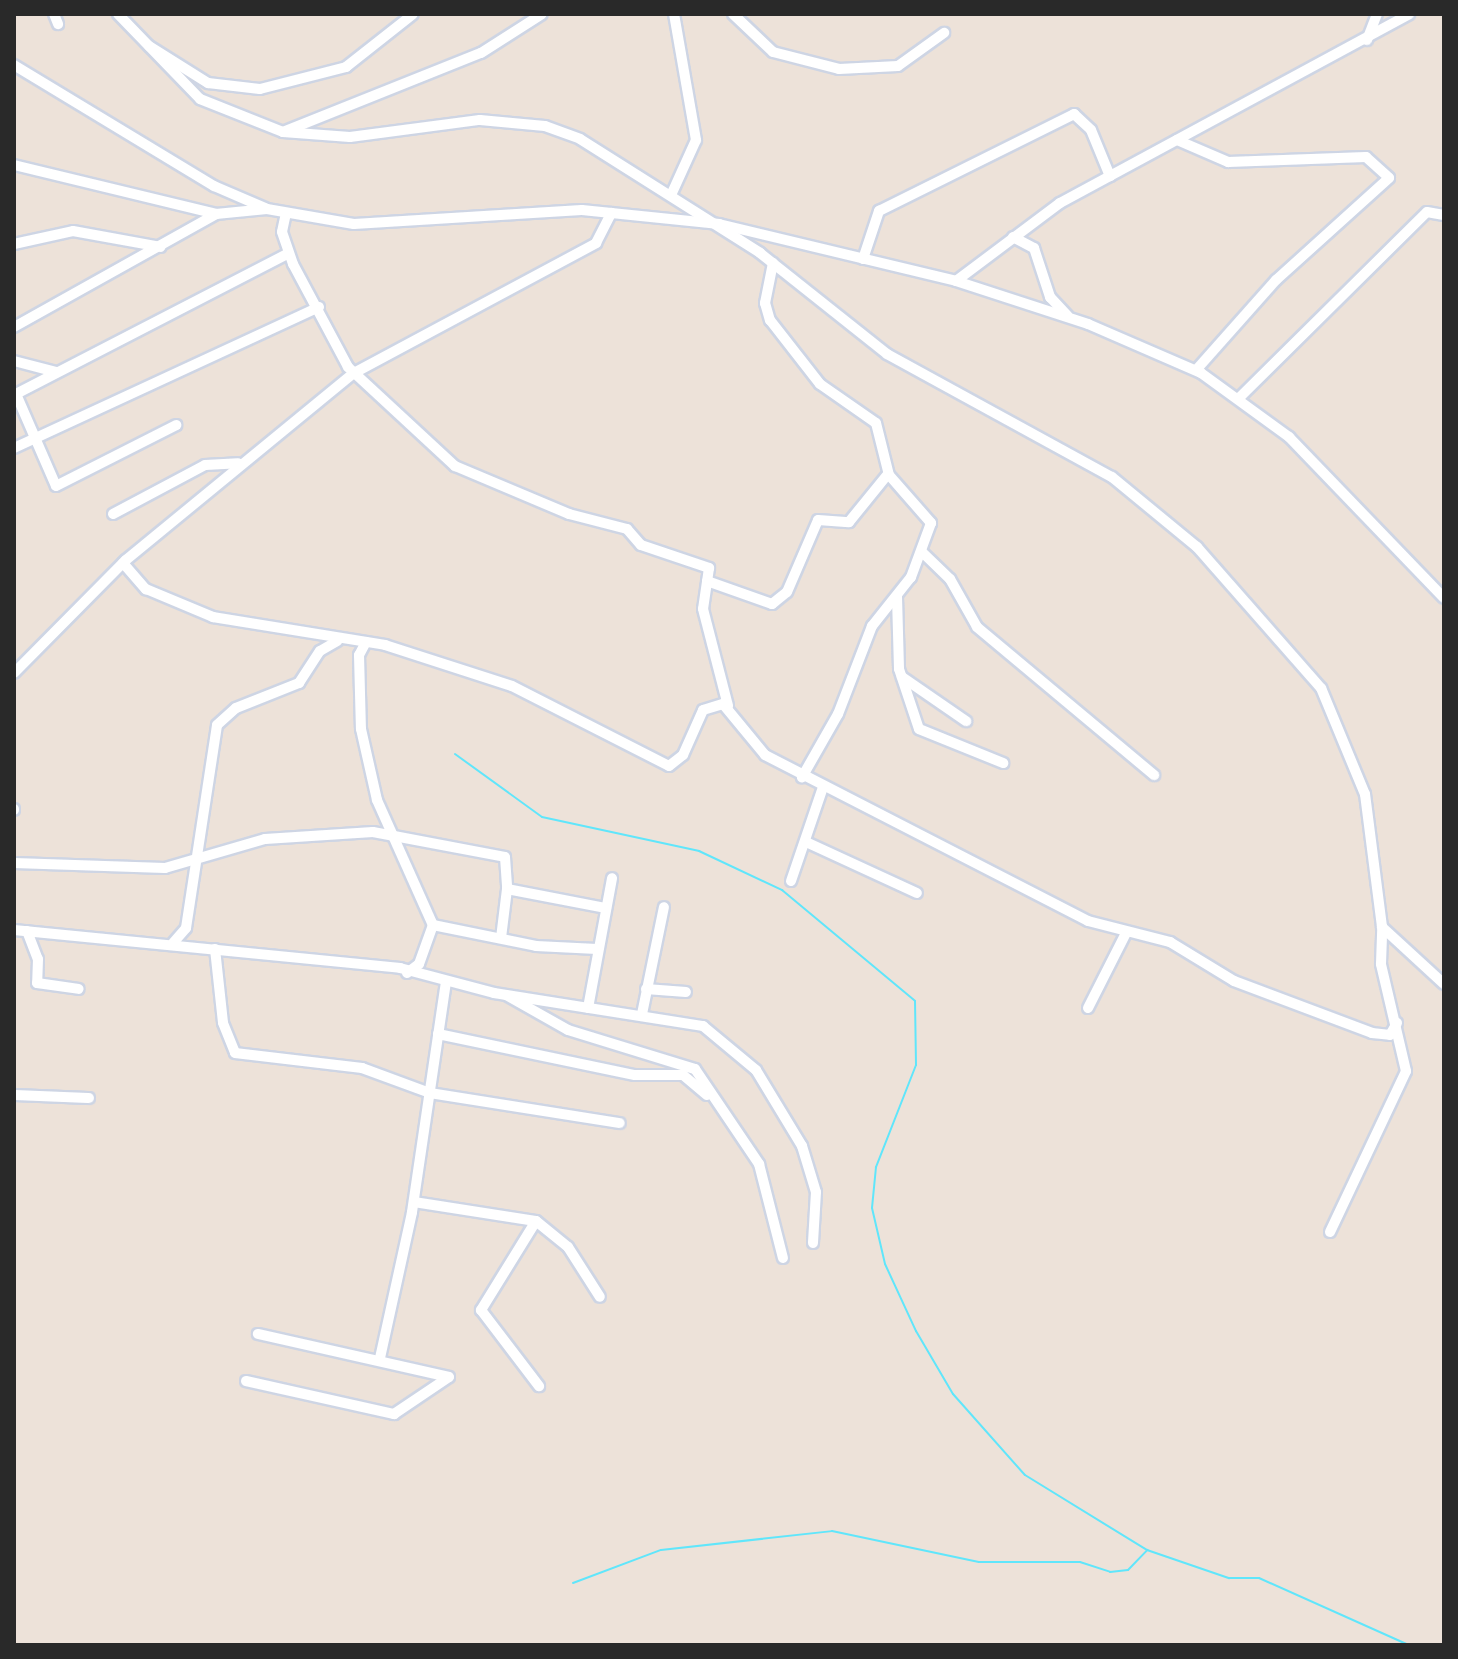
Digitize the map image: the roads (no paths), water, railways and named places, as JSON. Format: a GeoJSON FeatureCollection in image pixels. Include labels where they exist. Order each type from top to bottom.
{"type":"FeatureCollection","features":[{"type":"Feature","properties":{"kind":"street"},"geometry":{"type":"LineString","coordinates":[[118,14],[128,30],[200,99],[283,132],[350,137],[480,120],[545,126],[600,148],[760,253],[887,354],[1112,477],[1197,547],[1275,630],[1321,688],[1360,776],[1382,927],[1380,956],[1406,1071],[1330,1232]]}},
{"type":"Feature","properties":{"kind":"street"},"geometry":{"type":"LineString","coordinates":[[128,30],[208,83],[260,89],[346,67],[413,14]]}},
{"type":"Feature","properties":{"kind":"street"},"geometry":{"type":"LineString","coordinates":[[283,132],[481,53],[542,14]]}},
{"type":"Feature","properties":{"kind":"street"},"geometry":{"type":"LineString","coordinates":[[672,193],[696,140],[674,14]]}},
{"type":"Feature","properties":{"kind":"street"},"geometry":{"type":"LineString","coordinates":[[733,14],[773,52],[839,69],[898,66],[944,33]]}},
{"type":"Feature","properties":{"kind":"street"},"geometry":{"type":"LineString","coordinates":[[1367,40],[1377,14]]}},
{"type":"Feature","properties":{"kind":"street"},"geometry":{"type":"LineString","coordinates":[[956,281],[1013,237],[1110,176],[1367,40],[1409,14]]}},
{"type":"Feature","properties":{"kind":"street"},"geometry":{"type":"LineString","coordinates":[[14,65],[214,186],[267,209],[354,224],[611,213],[719,224],[956,281],[1069,317],[1196,370],[1239,398],[1289,437],[1444,598]]}},
{"type":"Feature","properties":{"kind":"street"},"geometry":{"type":"LineString","coordinates":[[863,259],[879,211],[1074,114],[1091,130],[1110,176]]}},
{"type":"Feature","properties":{"kind":"street"},"geometry":{"type":"LineString","coordinates":[[1177,140],[1228,162],[1366,157],[1389,178],[1249,307],[1196,370]]}},
{"type":"Feature","properties":{"kind":"street"},"geometry":{"type":"LineString","coordinates":[[14,165],[216,214],[267,209]]}},
{"type":"Feature","properties":{"kind":"street"},"geometry":{"type":"LineString","coordinates":[[1239,398],[1427,212],[1444,215]]}},
{"type":"Feature","properties":{"kind":"street"},"geometry":{"type":"LineString","coordinates":[[286,213],[289,253],[354,373],[464,472],[627,529],[641,545],[709,568],[706,625],[728,706],[754,745],[802,777],[1088,921],[1170,942],[1234,981],[1372,1033],[1390,1035],[1397,1023]]}},
{"type":"Feature","properties":{"kind":"street"},"geometry":{"type":"LineString","coordinates":[[14,673],[123,563],[238,463],[354,373],[596,243],[611,213]]}},
{"type":"Feature","properties":{"kind":"street"},"geometry":{"type":"LineString","coordinates":[[14,327],[164,247],[216,214]]}},
{"type":"Feature","properties":{"kind":"street"},"geometry":{"type":"LineString","coordinates":[[14,244],[73,231],[164,247]]}},
{"type":"Feature","properties":{"kind":"street"},"geometry":{"type":"LineString","coordinates":[[1013,237],[1034,248],[1050,297],[1069,317]]}},
{"type":"Feature","properties":{"kind":"street"},"geometry":{"type":"LineString","coordinates":[[176,425],[56,486],[15,395],[289,253]]}},
{"type":"Feature","properties":{"kind":"street"},"geometry":{"type":"LineString","coordinates":[[773,263],[765,303],[770,320],[820,384],[876,423],[888,474],[927,514],[922,552],[897,597],[872,626],[838,714],[802,777]]}},
{"type":"Feature","properties":{"kind":"street"},"geometry":{"type":"LineString","coordinates":[[14,448],[319,307]]}},
{"type":"Feature","properties":{"kind":"street"},"geometry":{"type":"LineString","coordinates":[[14,361],[58,373]]}},
{"type":"Feature","properties":{"kind":"street"},"geometry":{"type":"LineString","coordinates":[[113,514],[205,465],[238,463]]}},
{"type":"Feature","properties":{"kind":"street"},"geometry":{"type":"LineString","coordinates":[[707,581],[772,604],[787,592],[818,520],[849,522],[888,474]]}},
{"type":"Feature","properties":{"kind":"street"},"geometry":{"type":"LineString","coordinates":[[922,552],[950,579],[984,633],[1154,775]]}},
{"type":"Feature","properties":{"kind":"street"},"geometry":{"type":"LineString","coordinates":[[123,563],[146,589],[213,617],[366,642],[522,690],[669,766],[683,755],[703,710],[715,703],[728,706]]}},
{"type":"Feature","properties":{"kind":"street"},"geometry":{"type":"LineString","coordinates":[[897,597],[901,676],[919,729],[1003,763]]}},
{"type":"Feature","properties":{"kind":"street"},"geometry":{"type":"LineString","coordinates":[[171,944],[185,934],[192,864],[217,725],[236,708],[299,683],[320,651],[339,640]]}},
{"type":"Feature","properties":{"kind":"street"},"geometry":{"type":"LineString","coordinates":[[366,642],[359,655],[361,729],[377,800],[397,838],[433,925],[419,964],[407,973]]}},
{"type":"Feature","properties":{"kind":"street"},"geometry":{"type":"LineString","coordinates":[[901,676],[966,721]]}},
{"type":"Feature","properties":{"kind":"street"},"geometry":{"type":"LineString","coordinates":[[791,881],[823,787]]}},
{"type":"Feature","properties":{"kind":"street"},"geometry":{"type":"LineString","coordinates":[[14,863],[192,864],[279,837],[373,832],[505,857],[507,889],[501,938]]}},
{"type":"Feature","properties":{"kind":"street"},"geometry":{"type":"LineString","coordinates":[[806,842],[917,893]]}},
{"type":"Feature","properties":{"kind":"street"},"geometry":{"type":"LineString","coordinates":[[588,1008],[612,878]]}},
{"type":"Feature","properties":{"kind":"street"},"geometry":{"type":"LineString","coordinates":[[507,889],[606,908]]}},
{"type":"Feature","properties":{"kind":"street"},"geometry":{"type":"LineString","coordinates":[[642,1014],[664,907]]}},
{"type":"Feature","properties":{"kind":"street"},"geometry":{"type":"LineString","coordinates":[[433,925],[501,938],[597,949]]}},
{"type":"Feature","properties":{"kind":"street"},"geometry":{"type":"LineString","coordinates":[[1382,927],[1444,984]]}},
{"type":"Feature","properties":{"kind":"street"},"geometry":{"type":"LineString","coordinates":[[14,930],[171,944],[407,973],[506,995],[703,1026],[756,1070],[814,1178],[813,1243]]}},
{"type":"Feature","properties":{"kind":"street"},"geometry":{"type":"LineString","coordinates":[[27,931],[38,959],[37,983],[79,989]]}},
{"type":"Feature","properties":{"kind":"street"},"geometry":{"type":"LineString","coordinates":[[1088,1008],[1126,933]]}},
{"type":"Feature","properties":{"kind":"street"},"geometry":{"type":"LineString","coordinates":[[215,949],[223,1023],[235,1053],[362,1068],[430,1093],[620,1123]]}},
{"type":"Feature","properties":{"kind":"street"},"geometry":{"type":"LineString","coordinates":[[380,1358],[414,1202],[446,982]]}},
{"type":"Feature","properties":{"kind":"street"},"geometry":{"type":"LineString","coordinates":[[646,989],[686,992]]}},
{"type":"Feature","properties":{"kind":"street"},"geometry":{"type":"LineString","coordinates":[[506,995],[522,1011],[568,1030],[678,1060],[695,1069],[713,1102],[759,1164],[783,1258]]}},
{"type":"Feature","properties":{"kind":"street"},"geometry":{"type":"LineString","coordinates":[[438,1034],[635,1075],[683,1075],[713,1102]]}},
{"type":"Feature","properties":{"kind":"street"},"geometry":{"type":"LineString","coordinates":[[14,1095],[89,1098]]}},
{"type":"Feature","properties":{"kind":"street"},"geometry":{"type":"LineString","coordinates":[[414,1202],[536,1221],[568,1247],[600,1297]]}},
{"type":"Feature","properties":{"kind":"street"},"geometry":{"type":"LineString","coordinates":[[536,1221],[481,1310],[539,1386]]}},
{"type":"Feature","properties":{"kind":"street"},"geometry":{"type":"LineString","coordinates":[[246,1381],[386,1414],[449,1379],[380,1358],[258,1334]]}},
{"type":"Feature","properties":{"kind":"waterway"},"geometry":{"type":"LineString","coordinates":[[455,754],[542,817],[699,851],[782,890],[915,1001],[916,1065],[876,1167],[872,1208],[885,1264],[916,1331],[953,1394],[1025,1475],[1147,1550],[1229,1578],[1259,1578],[1409,1645]]}},
{"type":"Feature","properties":{"kind":"waterway"},"geometry":{"type":"LineString","coordinates":[[573,1583],[661,1550],[832,1531],[979,1562],[1080,1562],[1110,1572],[1128,1570],[1147,1550]]}}]}
